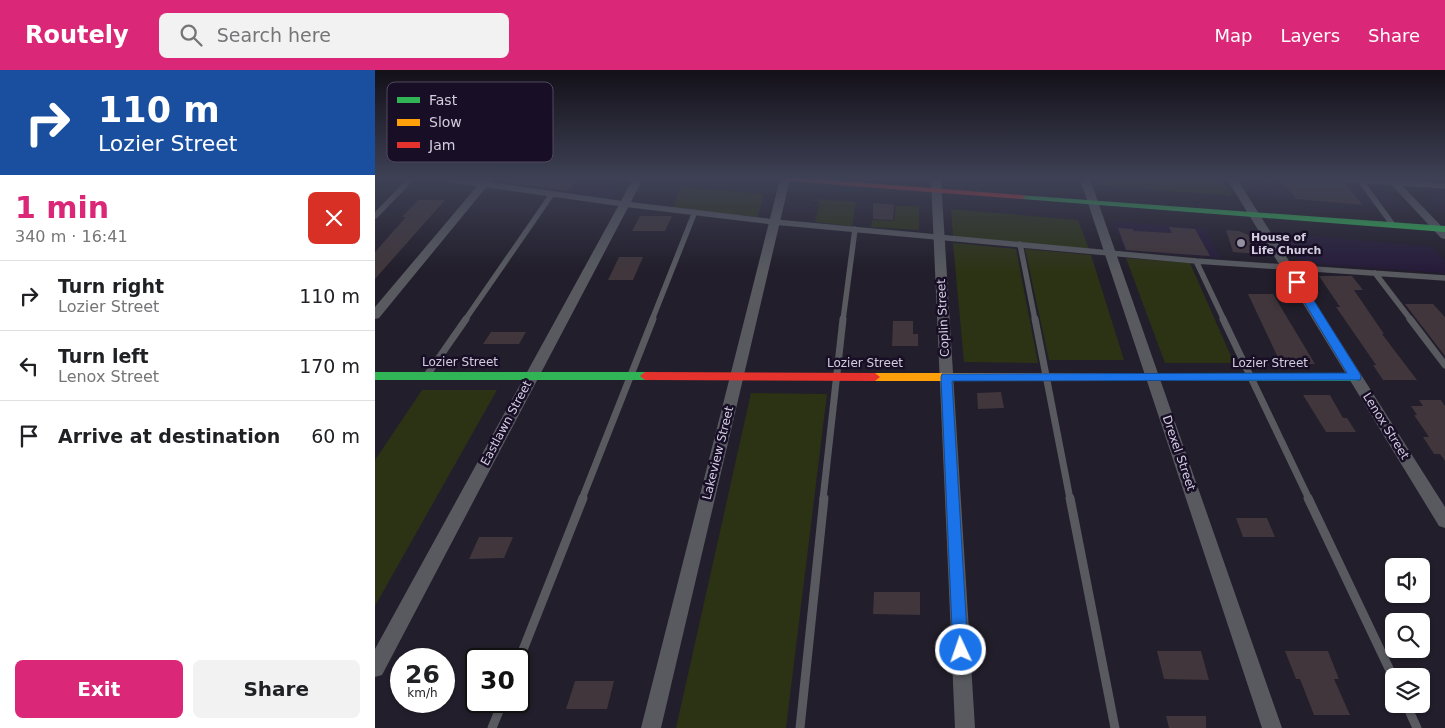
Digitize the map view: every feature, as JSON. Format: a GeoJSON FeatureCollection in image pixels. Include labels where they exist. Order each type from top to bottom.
{"type":"FeatureCollection","features":[{"type":"Feature","properties":{"kind":"street"},"geometry":{"type":"LineString","coordinates":[[375,315],[463,210]]}},
{"type":"Feature","properties":{"kind":"street","name":"Eastlawn Street"},"geometry":{"type":"LineString","coordinates":[[375,668],[621,210]]}},
{"type":"Feature","properties":{"kind":"street","name":"Lakeview Street"},"geometry":{"type":"LineString","coordinates":[[651,728],[777,210]]}},
{"type":"Feature","properties":{"kind":"street","name":"Coplin Street"},"geometry":{"type":"LineString","coordinates":[[938,210],[965,728]]}},
{"type":"Feature","properties":{"kind":"street","name":"Drexel Street"},"geometry":{"type":"LineString","coordinates":[[1097,210],[1272,728]]}},
{"type":"Feature","properties":{"kind":"street"},"geometry":{"type":"LineString","coordinates":[[1197,210],[1393,225],[1443,231]]}},
{"type":"Feature","properties":{"kind":"street","name":"Lenox Street"},"geometry":{"type":"LineString","coordinates":[[1252,210],[1445,521]]}},
{"type":"Feature","properties":{"kind":"street"},"geometry":{"type":"LineString","coordinates":[[1422,210],[1443,231]]}},
{"type":"Feature","properties":{"kind":"street","name":"Lozier Street"},"geometry":{"type":"LineString","coordinates":[[375,376],[1356,377]]}},
{"type":"Feature","properties":{"kind":"lane"},"geometry":{"type":"LineString","coordinates":[[427,376],[541,210]]}},
{"type":"Feature","properties":{"kind":"lane"},"geometry":{"type":"LineString","coordinates":[[665,210],[1112,254],[1445,278]]}},
{"type":"Feature","properties":{"kind":"lane"},"geometry":{"type":"LineString","coordinates":[[1381,210],[1393,225]]}},
{"type":"Feature","properties":{"kind":"lane"},"geometry":{"type":"LineString","coordinates":[[524,648],[695,214]]}},
{"type":"Feature","properties":{"kind":"lane"},"geometry":{"type":"LineString","coordinates":[[800,728],[836,376],[855,229]]}},
{"type":"Feature","properties":{"kind":"lane"},"geometry":{"type":"LineString","coordinates":[[1020,244],[1115,728]]}},
{"type":"Feature","properties":{"kind":"lane"},"geometry":{"type":"LineString","coordinates":[[1196,261],[1389,668]]}},
{"type":"Feature","properties":{"kind":"lane"},"geometry":{"type":"LineString","coordinates":[[1375,272],[1445,365]]}},
{"type":"Feature","properties":{"kind":"lane"},"geometry":{"type":"LineString","coordinates":[[492,728],[498,713]]}},
{"type":"Feature","properties":{"kind":"lane"},"geometry":{"type":"LineString","coordinates":[[1410,713],[1417,728]]}},
{"type":"Feature","properties":{"kind":"shaded area"},"geometry":{"type":"Polygon","coordinates":[[[1113,221],[1204,229],[1221,258],[1125,250],[1113,221]]]}},
{"type":"Feature","properties":{"kind":"shaded area"},"geometry":{"type":"Polygon","coordinates":[[[1281,233],[1433,247],[1445,260],[1445,273],[1300,263],[1281,233]]]}},
{"type":"Feature","properties":{"kind":"green space"},"geometry":{"type":"Polygon","coordinates":[[[680,210],[760,210],[758,217],[680,210]]]}},
{"type":"Feature","properties":{"kind":"green space"},"geometry":{"type":"Polygon","coordinates":[[[818,210],[855,210],[852,226],[815,222],[818,210]]]}},
{"type":"Feature","properties":{"kind":"green space"},"geometry":{"type":"Polygon","coordinates":[[[896,210],[919,210],[919,230],[871,227],[872,220],[894,221],[896,210]]]}},
{"type":"Feature","properties":{"kind":"green space"},"geometry":{"type":"Polygon","coordinates":[[[951,210],[1078,220],[1089,249],[953,236],[951,210]]]}},
{"type":"Feature","properties":{"kind":"green space"},"geometry":{"type":"Polygon","coordinates":[[[953,243],[1016,249],[1038,363],[964,362],[953,243]]]}},
{"type":"Feature","properties":{"kind":"green space"},"geometry":{"type":"Polygon","coordinates":[[[1025,249],[1091,255],[1124,360],[1049,360],[1025,249]]]}},
{"type":"Feature","properties":{"kind":"green space"},"geometry":{"type":"Polygon","coordinates":[[[1126,258],[1190,263],[1234,363],[1165,363],[1126,258]]]}},
{"type":"Feature","properties":{"kind":"green space"},"geometry":{"type":"Polygon","coordinates":[[[422,390],[497,390],[375,606],[375,460],[422,390]]]}},
{"type":"Feature","properties":{"kind":"green space"},"geometry":{"type":"Polygon","coordinates":[[[751,393],[827,394],[786,728],[676,728],[751,393]]]}},
{"type":"Feature","properties":{"kind":"building"},"geometry":{"type":"Polygon","coordinates":[[[409,210],[436,210],[375,279],[375,252],[406,217],[402,217],[409,210]]]}},
{"type":"Feature","properties":{"kind":"building"},"geometry":{"type":"Polygon","coordinates":[[[873,210],[894,210],[893,220],[873,219],[873,210]]]}},
{"type":"Feature","properties":{"kind":"building"},"geometry":{"type":"Polygon","coordinates":[[[640,216],[672,216],[665,231],[632,231],[640,216]]]}},
{"type":"Feature","properties":{"kind":"building"},"geometry":{"type":"Polygon","coordinates":[[[1169,227],[1195,229],[1210,256],[1126,250],[1118,228],[1133,229],[1134,231],[1172,233],[1169,227]]]}},
{"type":"Feature","properties":{"kind":"building","name":"House of Life Church"},"geometry":{"type":"Polygon","coordinates":[[[1226,230],[1239,231],[1248,235],[1259,254],[1233,252],[1226,230]]]}},
{"type":"Feature","properties":{"kind":"building"},"geometry":{"type":"Polygon","coordinates":[[[619,257],[643,257],[633,280],[608,280],[619,257]]]}},
{"type":"Feature","properties":{"kind":"building"},"geometry":{"type":"Polygon","coordinates":[[[1319,276],[1352,276],[1363,290],[1354,290],[1384,334],[1382,334],[1417,380],[1383,380],[1373,365],[1376,365],[1336,307],[1340,307],[1319,276]]]}},
{"type":"Feature","properties":{"kind":"building"},"geometry":{"type":"Polygon","coordinates":[[[1248,294],[1273,294],[1315,364],[1281,364],[1248,294]]]}},
{"type":"Feature","properties":{"kind":"building"},"geometry":{"type":"Polygon","coordinates":[[[1405,304],[1433,304],[1445,317],[1445,356],[1405,304]]]}},
{"type":"Feature","properties":{"kind":"building"},"geometry":{"type":"Polygon","coordinates":[[[893,321],[913,321],[913,334],[918,334],[918,346],[892,346],[893,321]]]}},
{"type":"Feature","properties":{"kind":"building"},"geometry":{"type":"Polygon","coordinates":[[[491,332],[526,332],[519,344],[483,344],[491,332]]]}},
{"type":"Feature","properties":{"kind":"building"},"geometry":{"type":"Polygon","coordinates":[[[1001,392],[1004,408],[978,409],[977,393],[1001,392]]]}},
{"type":"Feature","properties":{"kind":"building"},"geometry":{"type":"Polygon","coordinates":[[[1303,395],[1330,395],[1343,418],[1347,418],[1356,432],[1326,432],[1303,395]]]}},
{"type":"Feature","properties":{"kind":"building"},"geometry":{"type":"Polygon","coordinates":[[[1419,400],[1441,400],[1445,406],[1445,461],[1440,454],[1434,454],[1423,437],[1429,437],[1414,415],[1417,415],[1411,406],[1423,406],[1419,400]]]}},
{"type":"Feature","properties":{"kind":"building"},"geometry":{"type":"Polygon","coordinates":[[[1236,518],[1267,518],[1275,537],[1243,537],[1236,518]]]}},
{"type":"Feature","properties":{"kind":"building"},"geometry":{"type":"Polygon","coordinates":[[[479,537],[513,537],[504,558],[469,559],[479,537]]]}},
{"type":"Feature","properties":{"kind":"building"},"geometry":{"type":"Polygon","coordinates":[[[874,592],[920,592],[920,615],[873,614],[874,592]]]}},
{"type":"Feature","properties":{"kind":"building"},"geometry":{"type":"Polygon","coordinates":[[[1157,651],[1201,651],[1209,680],[1164,679],[1157,651]]]}},
{"type":"Feature","properties":{"kind":"building"},"geometry":{"type":"Polygon","coordinates":[[[1285,651],[1328,651],[1339,679],[1334,679],[1350,715],[1314,715],[1300,679],[1296,679],[1285,651]]]}},
{"type":"Feature","properties":{"kind":"building"},"geometry":{"type":"Polygon","coordinates":[[[575,681],[614,681],[607,709],[566,709],[575,681]]]}},
{"type":"Feature","properties":{"kind":"building"},"geometry":{"type":"Polygon","coordinates":[[[1166,716],[1206,716],[1206,728],[1169,728],[1166,716]]]}},
{"type":"Feature","properties":{"kind":"traffic: fast"},"geometry":{"type":"LineString","coordinates":[[1190,210],[1445,229]]}},
{"type":"Feature","properties":{"kind":"traffic: fast"},"geometry":{"type":"LineString","coordinates":[[375,376],[645,376]]}},
{"type":"Feature","properties":{"kind":"traffic: fast"},"geometry":{"type":"LineString","coordinates":[[1105,377],[1356,377]]}},
{"type":"Feature","properties":{"kind":"traffic: slow"},"geometry":{"type":"LineString","coordinates":[[875,377],[1105,377]]}},
{"type":"Feature","properties":{"kind":"traffic: jam"},"geometry":{"type":"LineString","coordinates":[[645,376],[875,377]]}},
{"type":"Feature","properties":{"kind":"place","name":"House of Life Church"},"geometry":{"type":"Point","coordinates":[1241,243]}},
{"type":"Feature","properties":{"kind":"route"},"geometry":{"type":"LineString","coordinates":[[961,650],[946,377],[1356,377],[1297,282]]}}]}
